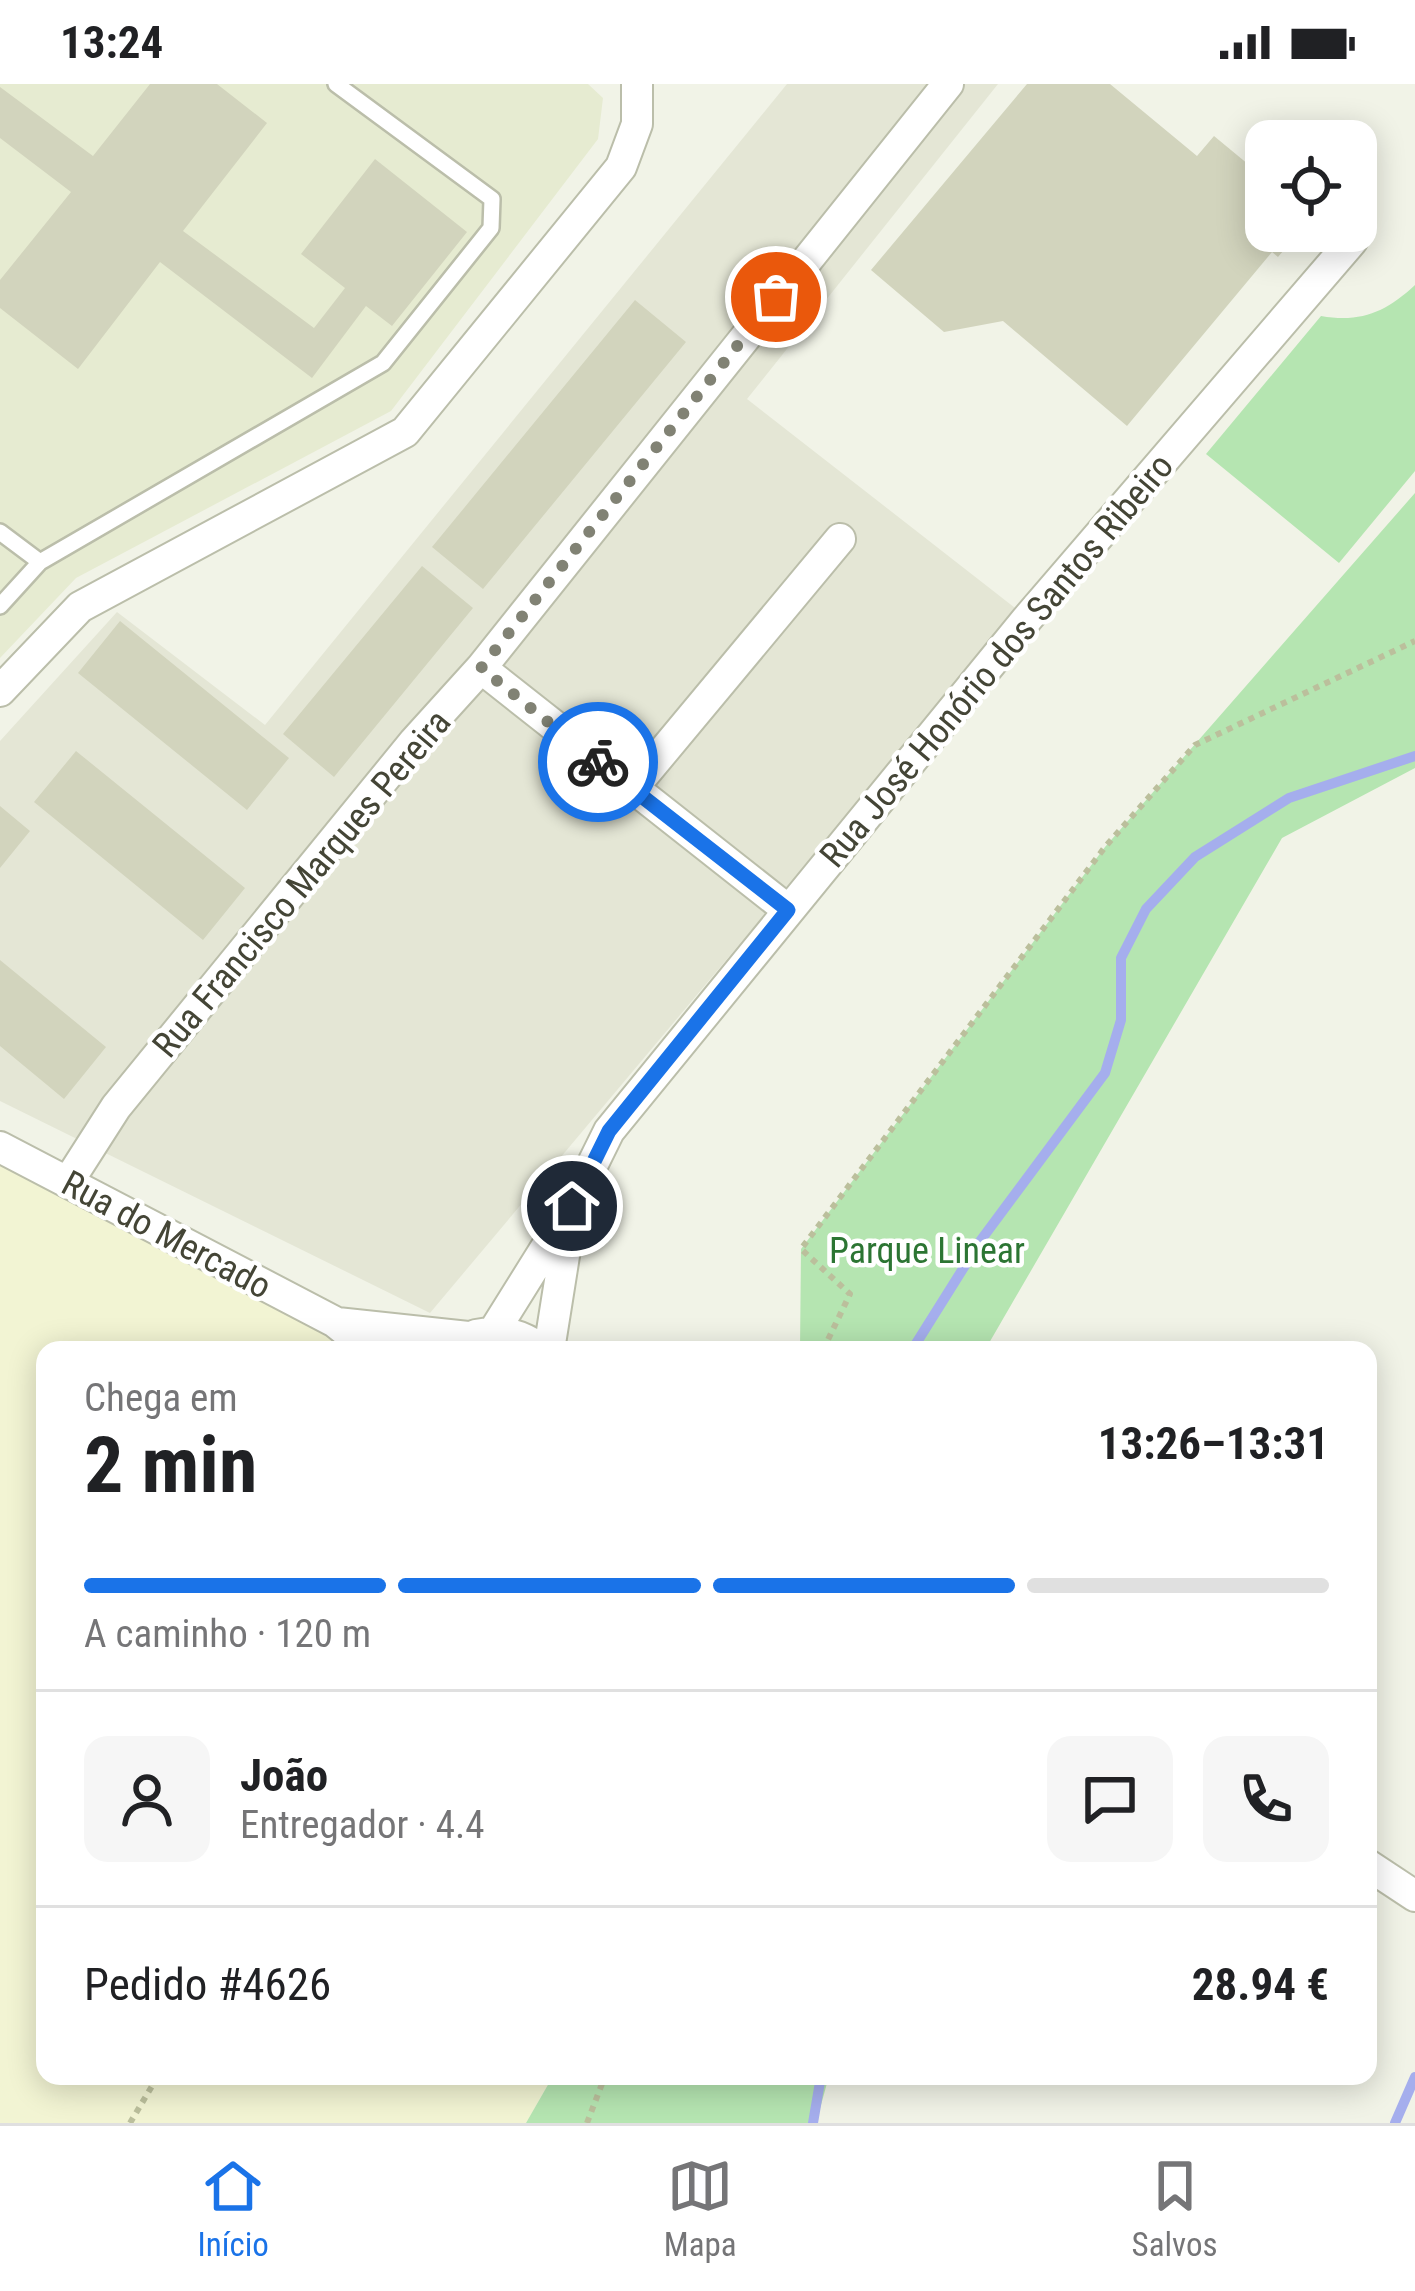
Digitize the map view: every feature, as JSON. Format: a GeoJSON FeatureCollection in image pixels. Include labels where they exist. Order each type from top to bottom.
{"type":"FeatureCollection","features":[{"type":"Feature","properties":{"kind":"street"},"geometry":{"type":"LineString","coordinates":[[0,692],[80,607],[405,432],[621,167],[637,124],[637,84]]}},
{"type":"Feature","properties":{"kind":"street","name":"Rua Francisco Marques Pereira"},"geometry":{"type":"LineString","coordinates":[[68,1182],[116,1107],[414,742],[481,668],[947,84]]}},
{"type":"Feature","properties":{"kind":"street","name":"Rua José Honório dos Santos Ribeiro"},"geometry":{"type":"LineString","coordinates":[[471,1339],[572,1206],[609,1131],[1027,619],[1343,252]]}},
{"type":"Feature","properties":{"kind":"street"},"geometry":{"type":"LineString","coordinates":[[632,789],[840,539]]}},
{"type":"Feature","properties":{"kind":"street"},"geometry":{"type":"LineString","coordinates":[[481,668],[788,910]]}},
{"type":"Feature","properties":{"kind":"street","name":"Rua do Mercado"},"geometry":{"type":"LineString","coordinates":[[0,1147],[334,1322],[358,1341]]}},
{"type":"Feature","properties":{"kind":"street","name":"Rua José Honório dos Santos Ribeiro"},"geometry":{"type":"LineString","coordinates":[[548,1341],[572,1206]]}},
{"type":"Feature","properties":{"kind":"street","name":"Rua do Mercado"},"geometry":{"type":"LineString","coordinates":[[334,1322],[471,1339],[524,1336],[532,1341]]}},
{"type":"Feature","properties":{"kind":"street"},"geometry":{"type":"LineString","coordinates":[[1377,1871],[1415,1896]]}},
{"type":"Feature","properties":{"kind":"lane"},"geometry":{"type":"LineString","coordinates":[[0,606],[40,562],[383,363],[491,227],[492,199],[336,84]]}},
{"type":"Feature","properties":{"kind":"lane"},"geometry":{"type":"LineString","coordinates":[[0,532],[40,562]]}},
{"type":"Feature","properties":{"kind":"path"},"geometry":{"type":"LineString","coordinates":[[827,1341],[850,1294],[801,1249],[1105,848],[1195,745],[1415,641]]}},
{"type":"Feature","properties":{"kind":"path"},"geometry":{"type":"LineString","coordinates":[[130,2123],[153,2085]]}},
{"type":"Feature","properties":{"kind":"path"},"geometry":{"type":"LineString","coordinates":[[586,2123],[601,2085]]}},
{"type":"Feature","properties":{"kind":"shaded area"},"geometry":{"type":"Polygon","coordinates":[[[0,84],[588,84],[603,98],[598,139],[391,411],[76,578],[0,658],[0,84]]]}},
{"type":"Feature","properties":{"kind":"shaded area"},"geometry":{"type":"Polygon","coordinates":[[[787,84],[998,84],[747,399],[1019,611],[430,1313],[0,1101],[0,741],[117,612],[265,725],[787,84]]]}},
{"type":"Feature","properties":{"kind":"shaded area"},"geometry":{"type":"Polygon","coordinates":[[[0,1147],[344,1341],[36,1341],[36,2085],[548,2085],[526,2123],[0,2123],[0,1147]]]}},
{"type":"Feature","properties":{"kind":"green space"},"geometry":{"type":"Polygon","coordinates":[[[1415,285],[1415,471],[1339,563],[1206,454],[1321,316],[1372,313],[1415,285]]]}},
{"type":"Feature","properties":{"kind":"green space","name":"Parque Linear"},"geometry":{"type":"Polygon","coordinates":[[[1415,493],[1415,768],[1282,838],[990,1341],[800,1341],[801,1249],[1105,847],[1415,493]]]}},
{"type":"Feature","properties":{"kind":"green space"},"geometry":{"type":"Polygon","coordinates":[[[548,2085],[827,2085],[816,2123],[526,2123],[548,2085]]]}},
{"type":"Feature","properties":{"kind":"building"},"geometry":{"type":"Polygon","coordinates":[[[150,84],[217,84],[267,123],[183,231],[314,328],[345,288],[301,254],[375,159],[467,232],[392,326],[366,306],[312,378],[160,262],[78,369],[0,308],[0,280],[71,192],[0,138],[0,87],[93,156],[150,84]]]}},
{"type":"Feature","properties":{"kind":"building"},"geometry":{"type":"Polygon","coordinates":[[[1027,84],[1110,84],[1197,156],[1214,136],[1245,162],[1245,252],[1272,252],[1127,426],[1003,321],[944,332],[871,270],[1027,84]]]}},
{"type":"Feature","properties":{"kind":"building"},"geometry":{"type":"Polygon","coordinates":[[[635,300],[686,342],[483,589],[432,547],[635,300]]]}},
{"type":"Feature","properties":{"kind":"building"},"geometry":{"type":"Polygon","coordinates":[[[422,566],[473,608],[334,777],[283,734],[422,566]]]}},
{"type":"Feature","properties":{"kind":"building"},"geometry":{"type":"Polygon","coordinates":[[[120,621],[289,758],[247,810],[78,673],[120,621]]]}},
{"type":"Feature","properties":{"kind":"building"},"geometry":{"type":"Polygon","coordinates":[[[76,751],[245,888],[203,940],[34,802],[76,751]]]}},
{"type":"Feature","properties":{"kind":"building"},"geometry":{"type":"Polygon","coordinates":[[[0,806],[30,831],[0,868],[0,806]]]}},
{"type":"Feature","properties":{"kind":"building"},"geometry":{"type":"Polygon","coordinates":[[[0,960],[106,1047],[64,1099],[0,1046],[0,960]]]}},
{"type":"Feature","properties":{"kind":"waterway"},"geometry":{"type":"LineString","coordinates":[[918,1341],[981,1240],[1105,1073],[1121,1020],[1121,958],[1146,909],[1195,857],[1289,798],[1415,756]]}},
{"type":"Feature","properties":{"kind":"waterway"},"geometry":{"type":"LineString","coordinates":[[1395,2123],[1415,2077]]}},
{"type":"Feature","properties":{"kind":"waterway"},"geometry":{"type":"LineString","coordinates":[[813,2123],[819,2085]]}},
{"type":"Feature","properties":{"kind":"way so far"},"geometry":{"type":"LineString","coordinates":[[598,762],[481,668],[776,297]]}},
{"type":"Feature","properties":{"kind":"route"},"geometry":{"type":"LineString","coordinates":[[572,1206],[609,1131],[788,910],[598,762]]}}]}
